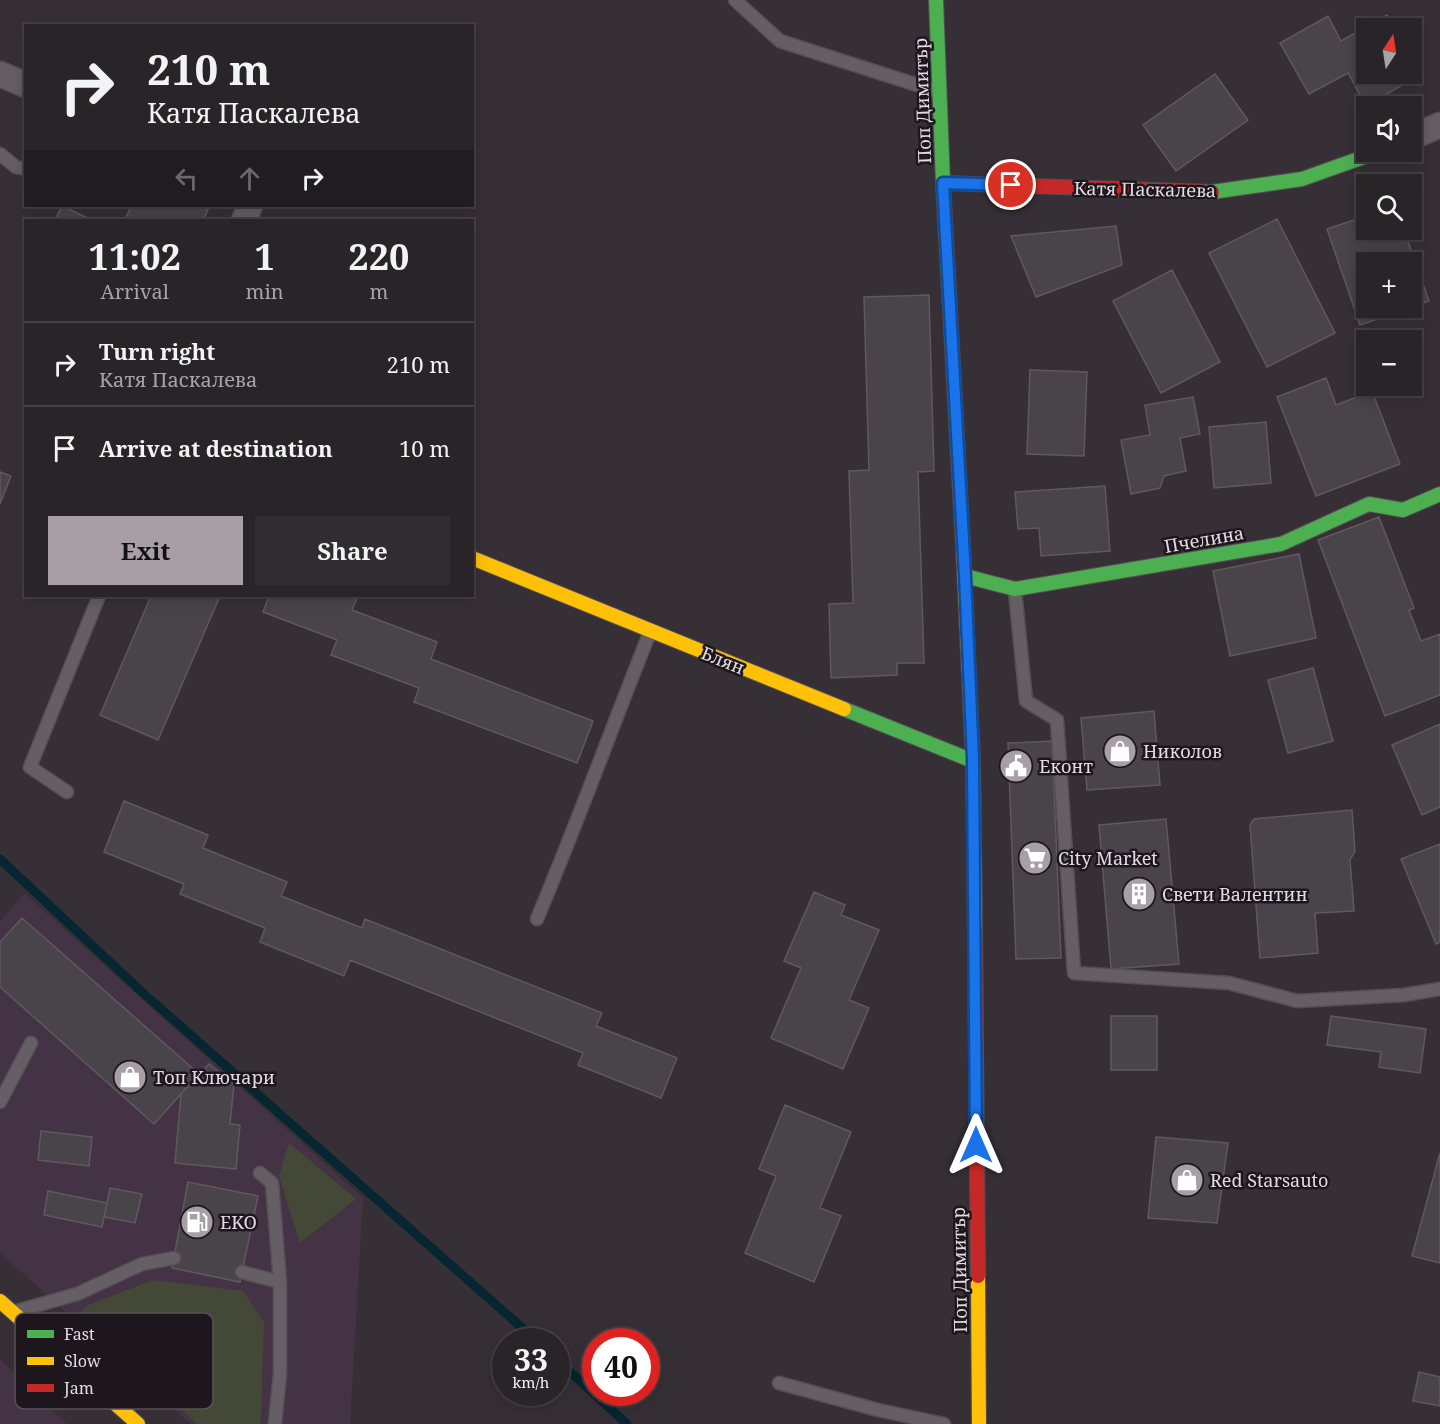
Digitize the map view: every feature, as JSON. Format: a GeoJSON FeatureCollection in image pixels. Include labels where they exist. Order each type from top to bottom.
{"type":"FeatureCollection","features":[{"type":"Feature","properties":{"kind":"street","name":"Поп Димитър"},"geometry":{"type":"LineString","coordinates":[[936,0],[943,183],[973,760],[979,1424]]}},
{"type":"Feature","properties":{"kind":"street"},"geometry":{"type":"LineString","coordinates":[[0,74],[24,84]]}},
{"type":"Feature","properties":{"kind":"street"},"geometry":{"type":"LineString","coordinates":[[1422,133],[1440,125]]}},
{"type":"Feature","properties":{"kind":"street","name":"Катя Паскалева"},"geometry":{"type":"LineString","coordinates":[[943,183],[1216,192],[1302,179],[1356,160]]}},
{"type":"Feature","properties":{"kind":"street","name":"Пчелина"},"geometry":{"type":"LineString","coordinates":[[965,576],[1015,590],[1281,544],[1369,504],[1403,510],[1440,494]]}},
{"type":"Feature","properties":{"kind":"street","name":"Блян"},"geometry":{"type":"LineString","coordinates":[[474,559],[973,760]]}},
{"type":"Feature","properties":{"kind":"street"},"geometry":{"type":"LineString","coordinates":[[0,1301],[15,1315]]}},
{"type":"Feature","properties":{"kind":"street"},"geometry":{"type":"LineString","coordinates":[[121,1409],[138,1424]]}},
{"type":"Feature","properties":{"kind":"lane"},"geometry":{"type":"LineString","coordinates":[[735,0],[780,41],[940,92]]}},
{"type":"Feature","properties":{"kind":"lane"},"geometry":{"type":"LineString","coordinates":[[0,154],[16,167],[24,169]]}},
{"type":"Feature","properties":{"kind":"lane"},"geometry":{"type":"LineString","coordinates":[[1015,590],[1026,701],[1057,720],[1074,973],[1229,983],[1298,1001],[1404,995],[1440,989]]}},
{"type":"Feature","properties":{"kind":"lane"},"geometry":{"type":"LineString","coordinates":[[68,792],[30,767],[99,597]]}},
{"type":"Feature","properties":{"kind":"lane"},"geometry":{"type":"LineString","coordinates":[[537,919],[651,630]]}},
{"type":"Feature","properties":{"kind":"lane"},"geometry":{"type":"LineString","coordinates":[[0,1102],[31,1042]]}},
{"type":"Feature","properties":{"kind":"lane"},"geometry":{"type":"LineString","coordinates":[[260,1173],[272,1183],[280,1282],[280,1374],[275,1424]]}},
{"type":"Feature","properties":{"kind":"lane"},"geometry":{"type":"LineString","coordinates":[[12,1312],[77,1294],[142,1264],[174,1258]]}},
{"type":"Feature","properties":{"kind":"lane"},"geometry":{"type":"LineString","coordinates":[[242,1272],[280,1282]]}},
{"type":"Feature","properties":{"kind":"lane"},"geometry":{"type":"LineString","coordinates":[[779,1383],[878,1410],[944,1424]]}},
{"type":"Feature","properties":{"kind":"shaded area"},"geometry":{"type":"Polygon","coordinates":[[[24,893],[363,1198],[350,1424],[191,1424],[174,1409],[213,1409],[213,1313],[67,1313],[0,1253],[0,922],[24,893]]]}},
{"type":"Feature","properties":{"kind":"shaded area"},"geometry":{"type":"Polygon","coordinates":[[[0,1359],[15,1374],[15,1409],[52,1409],[67,1424],[0,1424],[0,1359]]]}},
{"type":"Feature","properties":{"kind":"green space"},"geometry":{"type":"Polygon","coordinates":[[[289,1143],[356,1199],[300,1243],[279,1176],[289,1143]]]}},
{"type":"Feature","properties":{"kind":"green space"},"geometry":{"type":"Polygon","coordinates":[[[153,1280],[243,1291],[264,1322],[260,1424],[197,1424],[181,1409],[213,1409],[213,1313],[82,1313],[88,1305],[153,1280]]]}},
{"type":"Feature","properties":{"kind":"building"},"geometry":{"type":"Polygon","coordinates":[[[1328,16],[1341,41],[1356,33],[1356,84],[1404,84],[1383,96],[1361,96],[1348,73],[1309,94],[1280,43],[1328,16]]]}},
{"type":"Feature","properties":{"kind":"building"},"geometry":{"type":"Polygon","coordinates":[[[1215,74],[1248,120],[1176,171],[1143,125],[1215,74]]]}},
{"type":"Feature","properties":{"kind":"building"},"geometry":{"type":"Polygon","coordinates":[[[62,207],[64,207],[90,219],[56,219],[62,207]]]}},
{"type":"Feature","properties":{"kind":"building"},"geometry":{"type":"Polygon","coordinates":[[[131,207],[204,207],[208,210],[204,219],[131,219],[126,217],[131,207]]]}},
{"type":"Feature","properties":{"kind":"building"},"geometry":{"type":"Polygon","coordinates":[[[1277,219],[1335,333],[1267,367],[1209,253],[1277,219]]]}},
{"type":"Feature","properties":{"kind":"building"},"geometry":{"type":"Polygon","coordinates":[[[1356,219],[1356,240],[1408,240],[1412,252],[1356,252],[1356,313],[1327,229],[1356,219]]]}},
{"type":"Feature","properties":{"kind":"building"},"geometry":{"type":"Polygon","coordinates":[[[1116,226],[1122,265],[1036,297],[1011,236],[1116,226]]]}},
{"type":"Feature","properties":{"kind":"building"},"geometry":{"type":"Polygon","coordinates":[[[1172,270],[1220,362],[1161,393],[1113,301],[1172,270]]]}},
{"type":"Feature","properties":{"kind":"building"},"geometry":{"type":"Polygon","coordinates":[[[1422,281],[1429,301],[1422,303],[1422,281]]]}},
{"type":"Feature","properties":{"kind":"building"},"geometry":{"type":"Polygon","coordinates":[[[929,295],[934,471],[918,472],[924,663],[897,663],[897,675],[831,678],[829,604],[853,603],[849,471],[869,470],[864,297],[929,295]]]}},
{"type":"Feature","properties":{"kind":"building"},"geometry":{"type":"Polygon","coordinates":[[[1358,318],[1381,318],[1360,325],[1358,318]]]}},
{"type":"Feature","properties":{"kind":"building"},"geometry":{"type":"Polygon","coordinates":[[[1030,370],[1087,372],[1084,456],[1027,454],[1030,370]]]}},
{"type":"Feature","properties":{"kind":"building"},"geometry":{"type":"Polygon","coordinates":[[[1326,378],[1336,405],[1359,396],[1374,396],[1400,464],[1316,496],[1277,397],[1326,378]]]}},
{"type":"Feature","properties":{"kind":"building"},"geometry":{"type":"Polygon","coordinates":[[[1193,397],[1200,434],[1180,438],[1186,471],[1164,476],[1160,488],[1131,494],[1121,440],[1150,435],[1145,405],[1193,397]]]}},
{"type":"Feature","properties":{"kind":"building"},"geometry":{"type":"Polygon","coordinates":[[[1266,422],[1271,483],[1214,488],[1209,427],[1266,422]]]}},
{"type":"Feature","properties":{"kind":"building"},"geometry":{"type":"Polygon","coordinates":[[[0,472],[11,476],[0,504],[0,472]]]}},
{"type":"Feature","properties":{"kind":"building"},"geometry":{"type":"Polygon","coordinates":[[[1105,486],[1110,551],[1041,556],[1039,528],[1018,529],[1015,492],[1105,486]]]}},
{"type":"Feature","properties":{"kind":"building"},"geometry":{"type":"Polygon","coordinates":[[[1379,517],[1414,608],[1409,610],[1421,641],[1440,634],[1440,695],[1385,716],[1318,540],[1379,517]]]}},
{"type":"Feature","properties":{"kind":"building"},"geometry":{"type":"Polygon","coordinates":[[[1299,554],[1316,638],[1230,656],[1213,571],[1299,554]]]}},
{"type":"Feature","properties":{"kind":"building"},"geometry":{"type":"Polygon","coordinates":[[[151,597],[220,597],[158,740],[100,715],[151,597]]]}},
{"type":"Feature","properties":{"kind":"building"},"geometry":{"type":"Polygon","coordinates":[[[269,597],[358,597],[352,610],[437,642],[431,659],[593,721],[577,763],[414,702],[419,688],[331,655],[337,640],[263,612],[269,597]]]}},
{"type":"Feature","properties":{"kind":"building"},"geometry":{"type":"Polygon","coordinates":[[[1313,668],[1333,741],[1288,753],[1268,680],[1313,668]]]}},
{"type":"Feature","properties":{"kind":"building","name":"Николов"},"geometry":{"type":"Polygon","coordinates":[[[1154,711],[1160,785],[1087,790],[1081,718],[1154,711]]]}},
{"type":"Feature","properties":{"kind":"building"},"geometry":{"type":"Polygon","coordinates":[[[1440,724],[1440,807],[1422,815],[1392,745],[1440,724]]]}},
{"type":"Feature","properties":{"kind":"building","name":"City Market"},"geometry":{"type":"Polygon","coordinates":[[[1052,741],[1061,958],[1016,959],[1008,743],[1052,741]]]}},
{"type":"Feature","properties":{"kind":"building"},"geometry":{"type":"Polygon","coordinates":[[[124,801],[208,835],[203,848],[287,882],[281,896],[362,928],[365,919],[602,1013],[596,1026],[677,1058],[661,1098],[578,1065],[583,1053],[350,960],[344,976],[260,942],[265,928],[180,894],[184,884],[104,852],[124,801]]]}},
{"type":"Feature","properties":{"kind":"building"},"geometry":{"type":"Polygon","coordinates":[[[1352,810],[1355,851],[1350,860],[1354,911],[1315,913],[1318,953],[1260,958],[1250,825],[1254,819],[1352,810]]]}},
{"type":"Feature","properties":{"kind":"building","name":"Свети Валентин"},"geometry":{"type":"Polygon","coordinates":[[[1166,819],[1179,964],[1111,969],[1099,825],[1166,819]]]}},
{"type":"Feature","properties":{"kind":"building"},"geometry":{"type":"Polygon","coordinates":[[[1440,844],[1440,942],[1436,944],[1401,859],[1440,844]]]}},
{"type":"Feature","properties":{"kind":"building"},"geometry":{"type":"Polygon","coordinates":[[[814,892],[845,905],[841,915],[879,930],[849,1000],[869,1008],[843,1069],[771,1038],[801,968],[784,961],[814,892]]]}},
{"type":"Feature","properties":{"kind":"building"},"geometry":{"type":"Polygon","coordinates":[[[22,918],[199,1074],[154,1124],[0,987],[0,942],[22,918]]]}},
{"type":"Feature","properties":{"kind":"building"},"geometry":{"type":"Polygon","coordinates":[[[1111,1016],[1157,1016],[1157,1070],[1111,1070],[1111,1016]]]}},
{"type":"Feature","properties":{"kind":"building"},"geometry":{"type":"Polygon","coordinates":[[[1331,1016],[1426,1029],[1420,1073],[1379,1067],[1381,1052],[1327,1045],[1331,1016]]]}},
{"type":"Feature","properties":{"kind":"building"},"geometry":{"type":"Polygon","coordinates":[[[209,1064],[234,1084],[230,1124],[240,1125],[236,1169],[175,1163],[181,1094],[209,1064]]]}},
{"type":"Feature","properties":{"kind":"building"},"geometry":{"type":"Polygon","coordinates":[[[785,1105],[851,1132],[820,1208],[841,1216],[814,1282],[745,1253],[776,1176],[759,1169],[785,1105]]]}},
{"type":"Feature","properties":{"kind":"building"},"geometry":{"type":"Polygon","coordinates":[[[41,1131],[92,1137],[89,1166],[38,1160],[41,1131]]]}},
{"type":"Feature","properties":{"kind":"building","name":"Red Starsauto"},"geometry":{"type":"Polygon","coordinates":[[[1156,1137],[1228,1143],[1217,1223],[1148,1218],[1156,1137]]]}},
{"type":"Feature","properties":{"kind":"building"},"geometry":{"type":"Polygon","coordinates":[[[1440,1153],[1440,1263],[1412,1256],[1440,1153]]]}},
{"type":"Feature","properties":{"kind":"building"},"geometry":{"type":"Polygon","coordinates":[[[188,1182],[258,1196],[240,1282],[172,1268],[188,1182]]]}},
{"type":"Feature","properties":{"kind":"building"},"geometry":{"type":"Polygon","coordinates":[[[110,1188],[142,1194],[135,1223],[104,1217],[110,1188]]]}},
{"type":"Feature","properties":{"kind":"building"},"geometry":{"type":"Polygon","coordinates":[[[48,1191],[107,1203],[102,1227],[44,1215],[48,1191]]]}},
{"type":"Feature","properties":{"kind":"building"},"geometry":{"type":"Polygon","coordinates":[[[1419,1372],[1440,1377],[1440,1406],[1413,1401],[1419,1372]]]}},
{"type":"Feature","properties":{"kind":"waterway"},"geometry":{"type":"LineString","coordinates":[[0,859],[142,992],[522,1328]]}},
{"type":"Feature","properties":{"kind":"waterway"},"geometry":{"type":"LineString","coordinates":[[570,1372],[627,1424]]}},
{"type":"Feature","properties":{"kind":"traffic: fast"},"geometry":{"type":"LineString","coordinates":[[936,0],[943,183],[963,545]]}},
{"type":"Feature","properties":{"kind":"traffic: fast"},"geometry":{"type":"LineString","coordinates":[[1212,192],[1302,179],[1356,160]]}},
{"type":"Feature","properties":{"kind":"traffic: fast"},"geometry":{"type":"LineString","coordinates":[[965,576],[1015,589],[1281,544],[1369,504],[1403,510],[1440,494]]}},
{"type":"Feature","properties":{"kind":"traffic: fast"},"geometry":{"type":"LineString","coordinates":[[844,709],[973,761]]}},
{"type":"Feature","properties":{"kind":"traffic: slow"},"geometry":{"type":"LineString","coordinates":[[963,545],[973,761],[975,932]]}},
{"type":"Feature","properties":{"kind":"traffic: slow"},"geometry":{"type":"LineString","coordinates":[[474,559],[844,709]]}},
{"type":"Feature","properties":{"kind":"traffic: slow"},"geometry":{"type":"LineString","coordinates":[[978,1276],[979,1424]]}},
{"type":"Feature","properties":{"kind":"traffic: slow"},"geometry":{"type":"LineString","coordinates":[[0,1301],[15,1314]]}},
{"type":"Feature","properties":{"kind":"traffic: slow"},"geometry":{"type":"LineString","coordinates":[[121,1409],[138,1424]]}},
{"type":"Feature","properties":{"kind":"traffic: jam"},"geometry":{"type":"LineString","coordinates":[[943,183],[1212,192]]}},
{"type":"Feature","properties":{"kind":"traffic: jam"},"geometry":{"type":"LineString","coordinates":[[975,932],[978,1276]]}},
{"type":"Feature","properties":{"kind":"place","name":"Николов"},"geometry":{"type":"Point","coordinates":[1120,751]}},
{"type":"Feature","properties":{"kind":"place","name":"Еконт"},"geometry":{"type":"Point","coordinates":[1016,766]}},
{"type":"Feature","properties":{"kind":"place","name":"City Market"},"geometry":{"type":"Point","coordinates":[1035,858]}},
{"type":"Feature","properties":{"kind":"place","name":"Свети Валентин"},"geometry":{"type":"Point","coordinates":[1139,894]}},
{"type":"Feature","properties":{"kind":"place","name":"Топ Ключари"},"geometry":{"type":"Point","coordinates":[130,1077]}},
{"type":"Feature","properties":{"kind":"place","name":"Red Starsauto"},"geometry":{"type":"Point","coordinates":[1187,1180]}},
{"type":"Feature","properties":{"kind":"place","name":"EKO"},"geometry":{"type":"Point","coordinates":[197,1222]}},
{"type":"Feature","properties":{"kind":"route"},"geometry":{"type":"LineString","coordinates":[[976,1145],[973,760],[943,183],[1011,185]]}}]}
